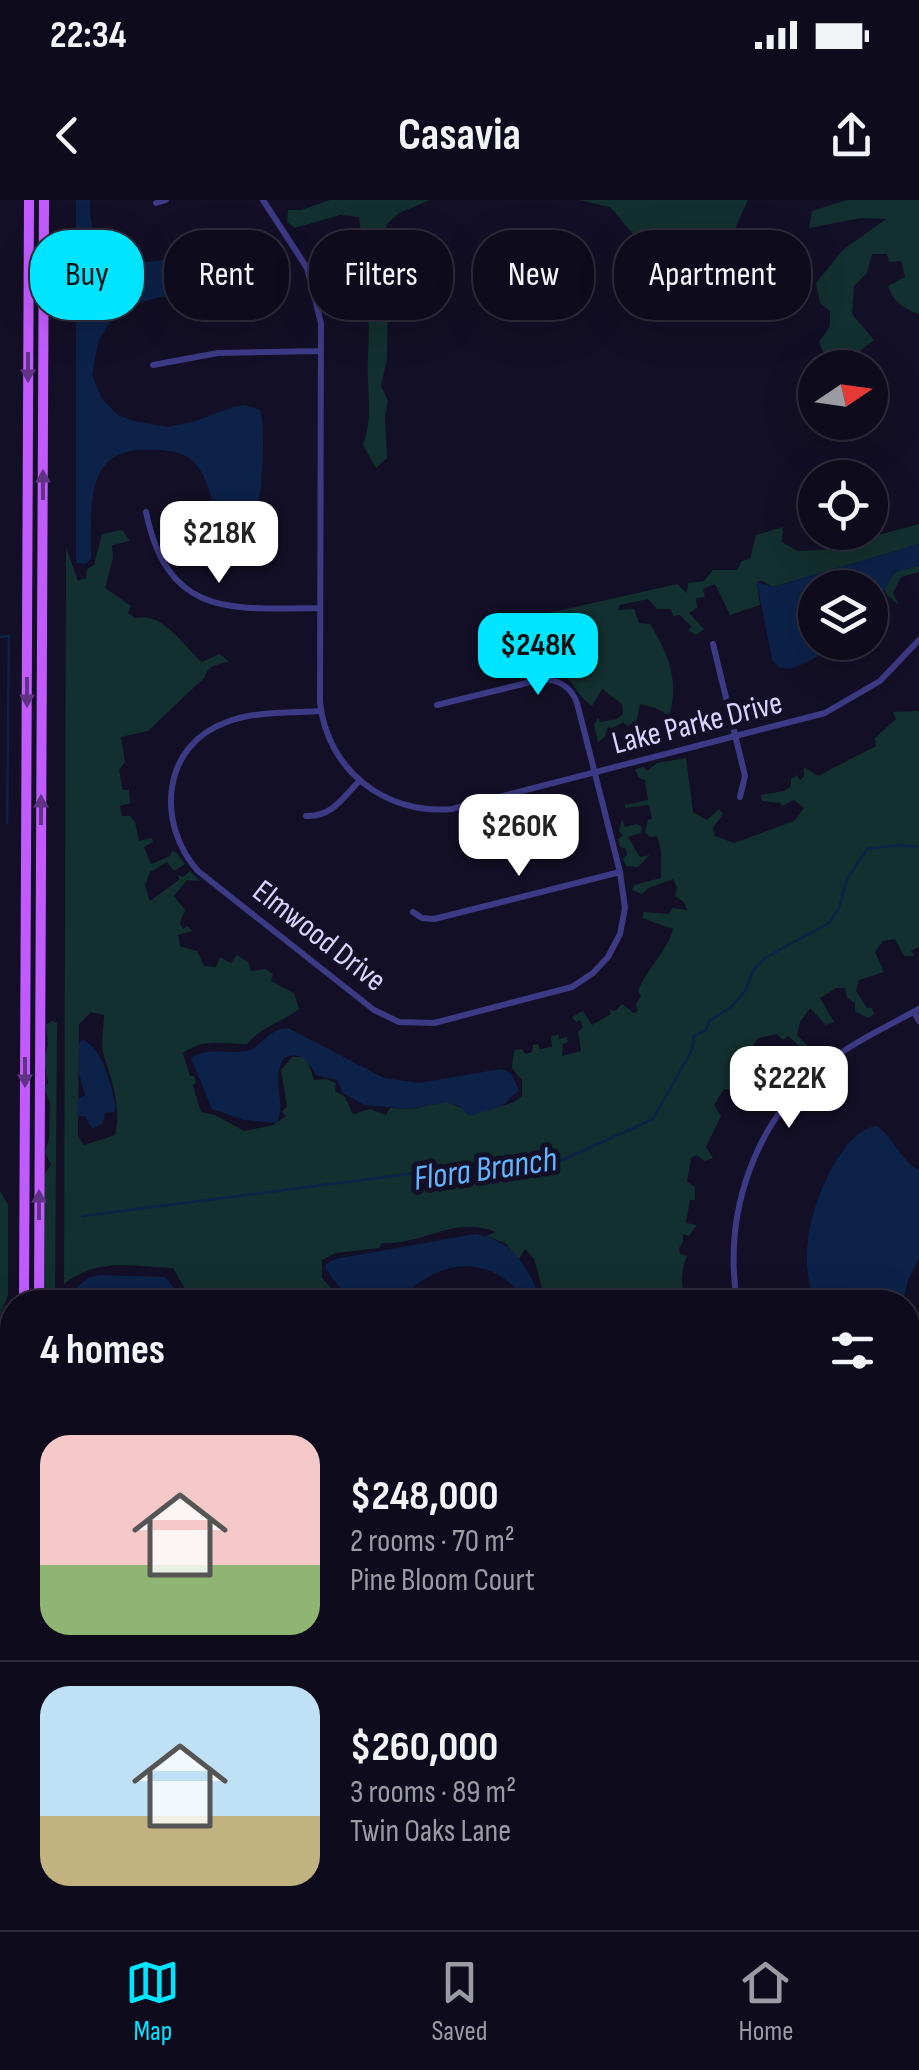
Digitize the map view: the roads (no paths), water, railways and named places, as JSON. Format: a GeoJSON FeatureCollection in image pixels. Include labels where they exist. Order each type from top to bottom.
{"type":"FeatureCollection","features":[{"type":"Feature","properties":{"kind":"main road"},"geometry":{"type":"LineString","coordinates":[[24,1290],[29,200]]}},
{"type":"Feature","properties":{"kind":"main road"},"geometry":{"type":"LineString","coordinates":[[39,1290],[44,200]]}},
{"type":"Feature","properties":{"kind":"main road"},"geometry":{"type":"LineString","coordinates":[[26,854],[41,870]]}},
{"type":"Feature","properties":{"kind":"main road"},"geometry":{"type":"LineString","coordinates":[[25,974],[40,975]]}},
{"type":"Feature","properties":{"kind":"main road"},"geometry":{"type":"LineString","coordinates":[[25,1022],[40,1023]]}},
{"type":"Feature","properties":{"kind":"street"},"geometry":{"type":"LineString","coordinates":[[156,202],[166,200]]}},
{"type":"Feature","properties":{"kind":"street","name":"Lake Parke Drive"},"geometry":{"type":"LineString","coordinates":[[263,200],[307,268],[318,304],[321,711],[331,743],[359,780],[392,801],[440,810],[595,774],[803,721],[846,703],[889,673],[919,640]]}},
{"type":"Feature","properties":{"kind":"street"},"geometry":{"type":"LineString","coordinates":[[153,365],[218,353],[321,351]]}},
{"type":"Feature","properties":{"kind":"street"},"geometry":{"type":"LineString","coordinates":[[146,512],[152,542],[162,562],[177,581],[201,598],[236,608],[320,608]]}},
{"type":"Feature","properties":{"kind":"street"},"geometry":{"type":"LineString","coordinates":[[713,644],[745,776],[740,797]]}},
{"type":"Feature","properties":{"kind":"street","name":"Elmwood Drive"},"geometry":{"type":"LineString","coordinates":[[321,711],[238,718],[202,736],[186,752],[175,774],[170,798],[171,823],[185,855],[198,871],[380,1014],[399,1022],[434,1023],[560,992],[583,981],[608,957],[620,934],[625,899],[575,698],[558,681],[538,679],[437,705]]}},
{"type":"Feature","properties":{"kind":"street"},"geometry":{"type":"LineString","coordinates":[[306,816],[334,809],[359,780]]}},
{"type":"Feature","properties":{"kind":"street"},"geometry":{"type":"LineString","coordinates":[[412,912],[434,919],[620,872]]}},
{"type":"Feature","properties":{"kind":"street"},"geometry":{"type":"LineString","coordinates":[[736,1290],[733,1250],[738,1207],[749,1170],[768,1130],[793,1095],[824,1065],[916,1010],[919,1021]]}},
{"type":"Feature","properties":{"kind":"water"},"geometry":{"type":"Polygon","coordinates":[[[76,200],[90,200],[93,230],[76,230],[76,200]]]}},
{"type":"Feature","properties":{"kind":"water"},"geometry":{"type":"Polygon","coordinates":[[[164,259],[164,297],[144,302],[144,261],[164,259]]]}},
{"type":"Feature","properties":{"kind":"water"},"geometry":{"type":"Polygon","coordinates":[[[76,320],[111,320],[98,342],[92,375],[102,399],[118,415],[168,427],[233,407],[245,405],[260,410],[263,437],[256,521],[250,549],[235,551],[221,531],[207,483],[190,458],[168,451],[128,452],[112,458],[95,484],[91,558],[86,564],[76,563],[76,320]]]}},
{"type":"Feature","properties":{"kind":"water"},"geometry":{"type":"Polygon","coordinates":[[[919,544],[919,566],[895,572],[888,584],[888,570],[831,570],[919,544]]]}},
{"type":"Feature","properties":{"kind":"water"},"geometry":{"type":"Polygon","coordinates":[[[798,580],[798,660],[811,660],[790,669],[780,668],[772,660],[757,582],[773,587],[798,580]]]}},
{"type":"Feature","properties":{"kind":"water"},"geometry":{"type":"Polygon","coordinates":[[[288,1028],[384,1078],[419,1083],[501,1069],[511,1073],[519,1090],[502,1106],[469,1116],[459,1106],[447,1102],[410,1109],[364,1105],[343,1093],[337,1080],[316,1075],[307,1061],[295,1055],[284,1058],[280,1066],[277,1123],[244,1120],[212,1109],[191,1058],[205,1052],[247,1051],[275,1031],[288,1028]]]}},
{"type":"Feature","properties":{"kind":"water"},"geometry":{"type":"Polygon","coordinates":[[[83,1040],[101,1060],[116,1106],[114,1112],[105,1113],[103,1123],[92,1129],[85,1116],[77,1116],[78,1099],[85,1095],[79,1073],[79,1043],[83,1040]]]}},
{"type":"Feature","properties":{"kind":"water"},"geometry":{"type":"Polygon","coordinates":[[[877,1126],[919,1170],[919,1259],[906,1290],[812,1290],[807,1248],[821,1190],[840,1155],[864,1131],[877,1126]]]}},
{"type":"Feature","properties":{"kind":"water"},"geometry":{"type":"Polygon","coordinates":[[[475,1234],[498,1241],[514,1253],[537,1290],[516,1290],[497,1274],[463,1266],[429,1276],[410,1290],[342,1290],[325,1268],[335,1259],[475,1234]]]}},
{"type":"Feature","properties":{"kind":"water"},"geometry":{"type":"Polygon","coordinates":[[[89,1277],[165,1277],[175,1290],[74,1290],[89,1277]]]}},
{"type":"Feature","properties":{"kind":"waterway"},"geometry":{"type":"LineString","coordinates":[[0,637],[9,636],[7,823]]}},
{"type":"Feature","properties":{"kind":"waterway","name":"Flora Branch"},"geometry":{"type":"LineString","coordinates":[[83,1216],[409,1174],[558,1162],[653,1119],[692,1050],[694,1036],[731,1007],[765,958],[829,923],[839,908],[847,879],[867,849],[919,847]]}}]}
